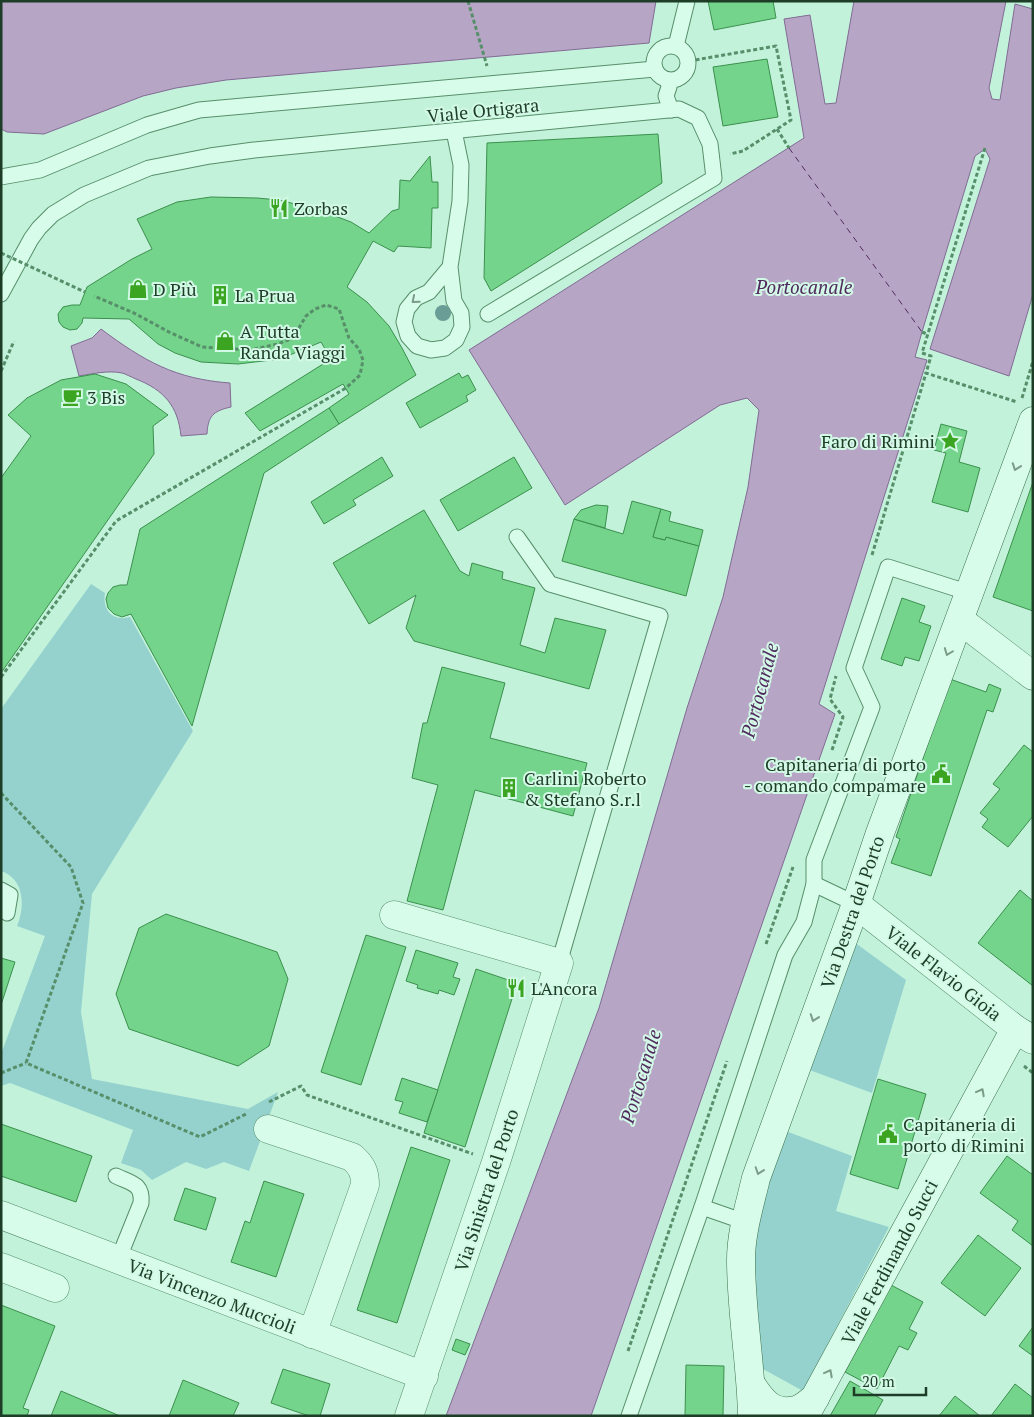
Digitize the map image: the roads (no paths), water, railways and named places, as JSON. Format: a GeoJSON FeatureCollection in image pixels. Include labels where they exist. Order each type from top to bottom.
{"type":"FeatureCollection","features":[{"type":"Feature","properties":{"kind":"street","name":"Via Destra del Porto"},"geometry":{"type":"LineString","coordinates":[[752,1416],[752,1384],[741,1259],[745,1222],[756,1178],[880,833],[970,593],[1027,412]]}},
{"type":"Feature","properties":{"kind":"street"},"geometry":{"type":"LineString","coordinates":[[960,620],[1033,676]]}},
{"type":"Feature","properties":{"kind":"street","name":"Viale Flavio Gioia"},"geometry":{"type":"LineString","coordinates":[[856,904],[1024,1034]]}},
{"type":"Feature","properties":{"kind":"street"},"geometry":{"type":"LineString","coordinates":[[394,915],[559,963]]}},
{"type":"Feature","properties":{"kind":"street","name":"Via Sinistra del Porto"},"geometry":{"type":"LineString","coordinates":[[409,1416],[496,1162],[559,963]]}},
{"type":"Feature","properties":{"kind":"street","name":"Viale Ferdinando Succi"},"geometry":{"type":"LineString","coordinates":[[810,1407],[1024,1034]]}},
{"type":"Feature","properties":{"kind":"street"},"geometry":{"type":"LineString","coordinates":[[261,1115],[352,1157],[360,1164],[365,1173],[365,1185],[312,1334]]}},
{"type":"Feature","properties":{"kind":"street","name":"Via Vincenzo Muccioli"},"geometry":{"type":"LineString","coordinates":[[1,1215],[424,1376]]}},
{"type":"Feature","properties":{"kind":"street"},"geometry":{"type":"LineString","coordinates":[[1,1267],[55,1288]]}},
{"type":"Feature","properties":{"kind":"street"},"geometry":{"type":"LineString","coordinates":[[752,1384],[760,1400],[778,1411],[810,1407]]}},
{"type":"Feature","properties":{"kind":"lane"},"geometry":{"type":"LineString","coordinates":[[676,46],[687,1]]}},
{"type":"Feature","properties":{"kind":"lane"},"geometry":{"type":"LineString","coordinates":[[676,46],[686,53],[689,64],[684,75],[680,79],[668,80],[658,76],[654,59],[660,50],[665,47],[676,46]]}},
{"type":"Feature","properties":{"kind":"lane"},"geometry":{"type":"LineString","coordinates":[[1,177],[40,170],[147,125],[199,110],[655,69]]}},
{"type":"Feature","properties":{"kind":"lane"},"geometry":{"type":"LineString","coordinates":[[668,80],[669,87],[666,96],[671,110]]}},
{"type":"Feature","properties":{"kind":"lane","name":"Viale Ortigara"},"geometry":{"type":"LineString","coordinates":[[1,294],[14,258],[53,214],[84,195],[149,168],[183,160],[245,151],[671,110],[679,110],[698,118],[710,144],[714,178],[488,314]]}},
{"type":"Feature","properties":{"kind":"lane"},"geometry":{"type":"LineString","coordinates":[[450,267],[428,292],[416,298],[407,309],[404,322],[408,336],[417,346],[430,350],[444,348],[456,340],[462,327],[461,313],[454,301],[450,267],[460,200],[461,164],[454,131]]}},
{"type":"Feature","properties":{"kind":"lane","name":"Via Sinistra del Porto"},"geometry":{"type":"LineString","coordinates":[[517,537],[550,584],[660,616],[559,963]]}},
{"type":"Feature","properties":{"kind":"lane"},"geometry":{"type":"LineString","coordinates":[[629,1416],[702,1207],[785,955],[804,922],[814,884],[814,860],[872,707],[854,668],[888,567],[970,593]]}},
{"type":"Feature","properties":{"kind":"lane"},"geometry":{"type":"LineString","coordinates":[[814,884],[856,904]]}},
{"type":"Feature","properties":{"kind":"lane"},"geometry":{"type":"LineString","coordinates":[[1,890],[10,895],[7,914]]}},
{"type":"Feature","properties":{"kind":"lane"},"geometry":{"type":"LineString","coordinates":[[116,1176],[138,1187],[142,1194],[142,1203],[118,1260]]}},
{"type":"Feature","properties":{"kind":"lane"},"geometry":{"type":"LineString","coordinates":[[702,1207],[745,1222]]}},
{"type":"Feature","properties":{"kind":"water"},"geometry":{"type":"Polygon","coordinates":[[[1,1],[656,1],[649,43],[226,80],[176,88],[143,96],[44,134],[7,132],[1,129],[1,1]]]}},
{"type":"Feature","properties":{"kind":"water","name":"Portocanale"},"geometry":{"type":"Polygon","coordinates":[[[854,1],[1006,1],[989,88],[992,99],[1000,100],[1015,4],[1033,9],[1033,294],[1009,376],[930,349],[990,159],[985,149],[975,156],[922,332],[915,357],[927,360],[819,704],[835,714],[591,1416],[446,1416],[599,1008],[687,708],[723,597],[748,487],[759,410],[747,398],[720,405],[565,505],[469,350],[804,138],[784,19],[810,15],[825,104],[836,103],[854,1]]]}},
{"type":"Feature","properties":{"kind":"water"},"geometry":{"type":"Polygon","coordinates":[[[101,329],[146,359],[176,373],[210,381],[230,383],[231,407],[220,410],[213,415],[210,419],[207,434],[181,436],[177,416],[168,400],[146,383],[117,372],[79,376],[71,346],[92,338],[101,329]]]}},
{"type":"Feature","properties":{"kind":"place","name":"Zorbas"},"geometry":{"type":"Point","coordinates":[279,208]}},
{"type":"Feature","properties":{"kind":"place","name":"D Più"},"geometry":{"type":"Point","coordinates":[138,289]}},
{"type":"Feature","properties":{"kind":"place","name":"La Prua"},"geometry":{"type":"Point","coordinates":[220,295]}},
{"type":"Feature","properties":{"kind":"place","name":"A Tutta Randa Viaggi"},"geometry":{"type":"Point","coordinates":[225,341]}},
{"type":"Feature","properties":{"kind":"place","name":"3 Bis"},"geometry":{"type":"Point","coordinates":[72,397]}},
{"type":"Feature","properties":{"kind":"place","name":"Faro di Rimini"},"geometry":{"type":"Point","coordinates":[950,441]}},
{"type":"Feature","properties":{"kind":"place","name":"Capitaneria di porto - comando compamare"},"geometry":{"type":"Point","coordinates":[941,774]}},
{"type":"Feature","properties":{"kind":"place","name":"Carlini Roberto & Stefano S.r.l"},"geometry":{"type":"Point","coordinates":[509,788]}},
{"type":"Feature","properties":{"kind":"place","name":"L'Ancora"},"geometry":{"type":"Point","coordinates":[516,988]}},
{"type":"Feature","properties":{"kind":"place","name":"Capitaneria di porto di Rimini"},"geometry":{"type":"Point","coordinates":[888,1134]}}]}
